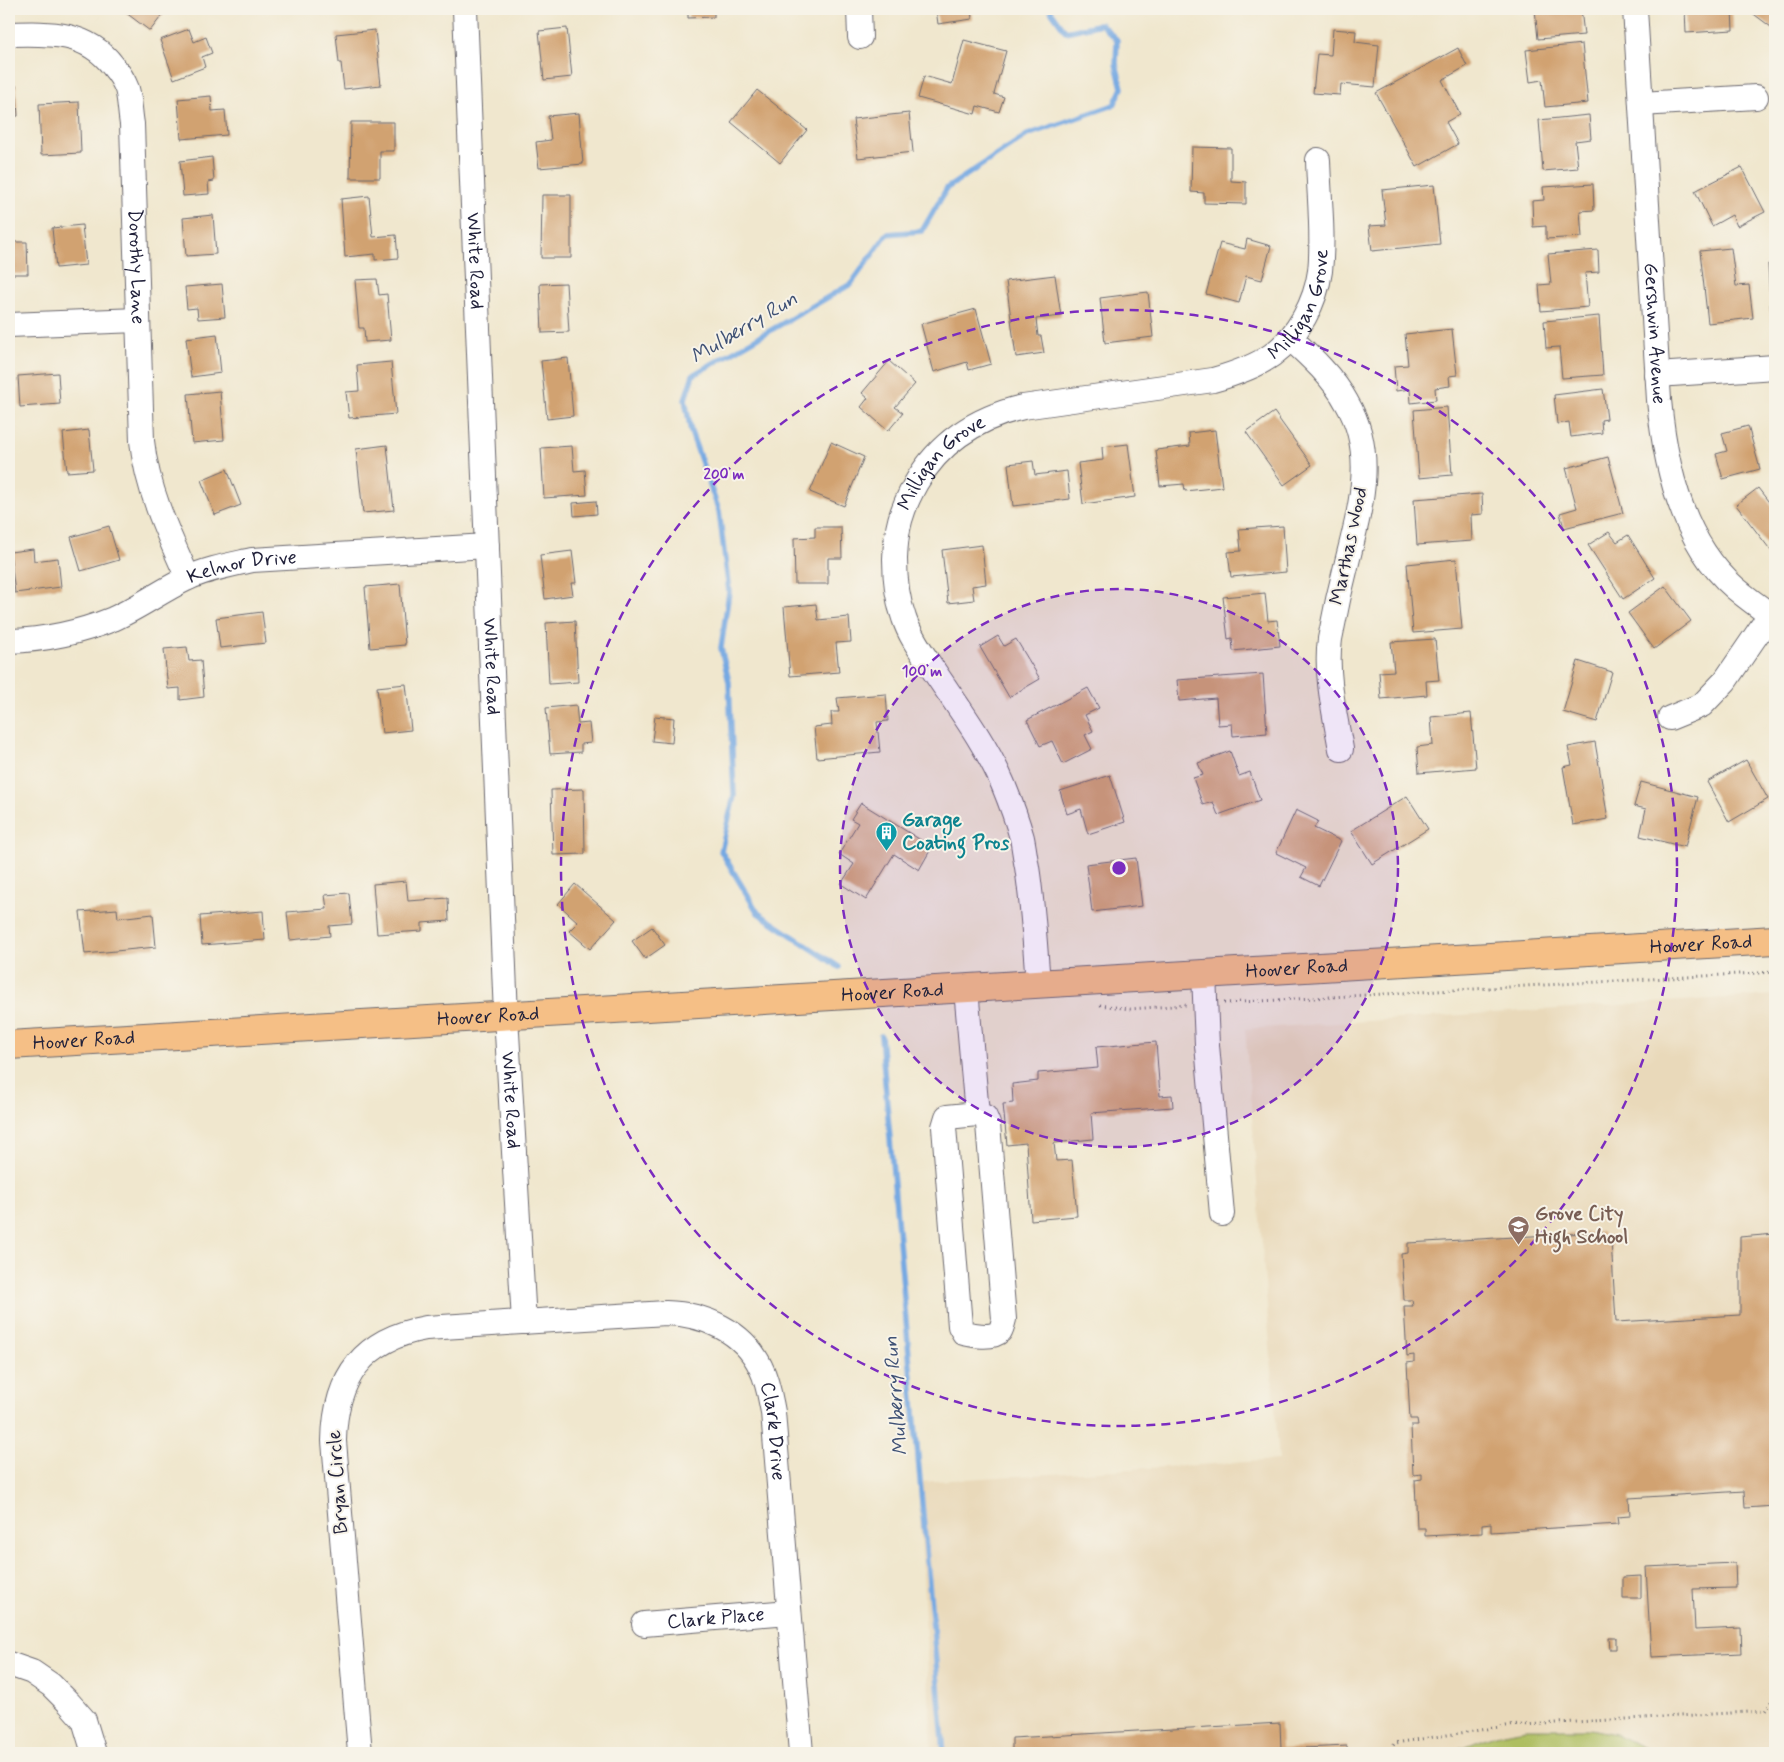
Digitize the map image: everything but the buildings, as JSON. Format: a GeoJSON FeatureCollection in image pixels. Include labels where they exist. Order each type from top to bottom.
{"type":"FeatureCollection","features":[{"type":"Feature","properties":{"kind":"main road","name":"Hoover Road"},"geometry":{"type":"LineString","coordinates":[[9,1045],[1775,940]]}},
{"type":"Feature","properties":{"kind":"street","name":"White Road"},"geometry":{"type":"LineString","coordinates":[[466,9],[506,1016],[524,1322]]}},
{"type":"Feature","properties":{"kind":"street"},"geometry":{"type":"LineString","coordinates":[[859,9],[860,37]]}},
{"type":"Feature","properties":{"kind":"street","name":"Gershwin Avenue"},"geometry":{"type":"LineString","coordinates":[[1635,9],[1657,375],[1662,436],[1672,482],[1688,523],[1709,558],[1734,587],[1773,616]]}},
{"type":"Feature","properties":{"kind":"street","name":"Dorothy Lane"},"geometry":{"type":"LineString","coordinates":[[9,34],[39,33],[63,35],[83,41],[98,49],[110,61],[127,90],[132,124],[144,465],[161,518],[188,578]]}},
{"type":"Feature","properties":{"kind":"street"},"geometry":{"type":"LineString","coordinates":[[1641,104],[1756,97]]}},
{"type":"Feature","properties":{"kind":"street","name":"Milligan Grove"},"geometry":{"type":"LineString","coordinates":[[1038,984],[1031,893],[1022,838],[1006,792],[980,740],[920,650],[904,620],[898,599],[895,577],[895,548],[898,524],[907,501],[934,457],[953,439],[972,426],[1000,412],[1220,378],[1255,365],[1273,354],[1290,338],[1304,318],[1315,294],[1320,271],[1321,245],[1318,160]]}},
{"type":"Feature","properties":{"kind":"street"},"geometry":{"type":"LineString","coordinates":[[9,325],[138,320]]}},
{"type":"Feature","properties":{"kind":"street","name":"Marthas Wood"},"geometry":{"type":"LineString","coordinates":[[1290,338],[1318,362],[1347,403],[1359,428],[1364,457],[1364,482],[1361,506],[1338,596],[1330,642],[1330,681],[1341,749]]}},
{"type":"Feature","properties":{"kind":"street"},"geometry":{"type":"LineString","coordinates":[[1657,375],[1775,367]]}},
{"type":"Feature","properties":{"kind":"street","name":"Kelnor Drive"},"geometry":{"type":"LineString","coordinates":[[9,641],[40,638],[74,631],[113,619],[188,578],[214,569],[252,560],[487,546]]}},
{"type":"Feature","properties":{"kind":"street"},"geometry":{"type":"LineString","coordinates":[[1670,718],[1702,705],[1724,681],[1773,616]]}},
{"type":"Feature","properties":{"kind":"street"},"geometry":{"type":"LineString","coordinates":[[1204,974],[1207,1045],[1222,1214]]}},
{"type":"Feature","properties":{"kind":"street"},"geometry":{"type":"LineString","coordinates":[[966,989],[977,1114]]}},
{"type":"Feature","properties":{"kind":"street"},"geometry":{"type":"LineString","coordinates":[[977,1114],[985,1117],[988,1124],[1004,1319],[1001,1330],[995,1335],[974,1336],[964,1333],[960,1326],[944,1127],[947,1117],[977,1114]]}},
{"type":"Feature","properties":{"kind":"street","name":"Clark Drive"},"geometry":{"type":"LineString","coordinates":[[524,1322],[682,1314],[714,1322],[729,1331],[746,1346],[761,1366],[774,1412],[801,1753]]}},
{"type":"Feature","properties":{"kind":"street","name":"Bryan Circle"},"geometry":{"type":"LineString","coordinates":[[360,1753],[334,1441],[334,1419],[339,1398],[360,1361],[373,1348],[390,1338],[408,1331],[426,1328],[524,1322]]}},
{"type":"Feature","properties":{"kind":"street","name":"Clark Place"},"geometry":{"type":"LineString","coordinates":[[644,1624],[789,1612]]}},
{"type":"Feature","properties":{"kind":"street"},"geometry":{"type":"LineString","coordinates":[[9,1664],[32,1672],[51,1685],[69,1703],[84,1720],[94,1753]]}},
{"type":"Feature","properties":{"kind":"path"},"geometry":{"type":"LineString","coordinates":[[1387,1753],[1395,1743],[1506,1726],[1765,1711],[1775,1698],[1771,1609],[1775,1609]]}},
{"type":"Feature","properties":{"kind":"shaded area","name":"Grove City High School"},"geometry":{"type":"Polygon","coordinates":[[[1775,995],[1775,1753],[932,1753],[918,1482],[1279,1460],[1245,1029],[1775,995]]]}},
{"type":"Feature","properties":{"kind":"green space"},"geometry":{"type":"Polygon","coordinates":[[[1527,1729],[1590,1729],[1615,1734],[1656,1753],[1440,1753],[1456,1750],[1498,1734],[1527,1729]]]}},
{"type":"Feature","properties":{"kind":"waterway","name":"Mulberry Run"},"geometry":{"type":"LineString","coordinates":[[839,967],[758,913],[721,851],[734,796],[729,682],[721,648],[729,592],[719,511],[691,432],[685,399],[693,375],[851,284],[887,234],[922,231],[947,188],[1027,135],[1114,105],[1122,88],[1116,64],[1117,40],[1101,24],[1066,32],[1051,9]]}},
{"type":"Feature","properties":{"kind":"waterway","name":"Mulberry Run"},"geometry":{"type":"LineString","coordinates":[[881,1036],[944,1753]]}},
{"type":"Feature","properties":{"kind":"place","name":"Garage Coating Pros"},"geometry":{"type":"Point","coordinates":[886,851]}},
{"type":"Feature","properties":{"kind":"place","name":"Grove City High School"},"geometry":{"type":"Point","coordinates":[1519,1245]}}]}
